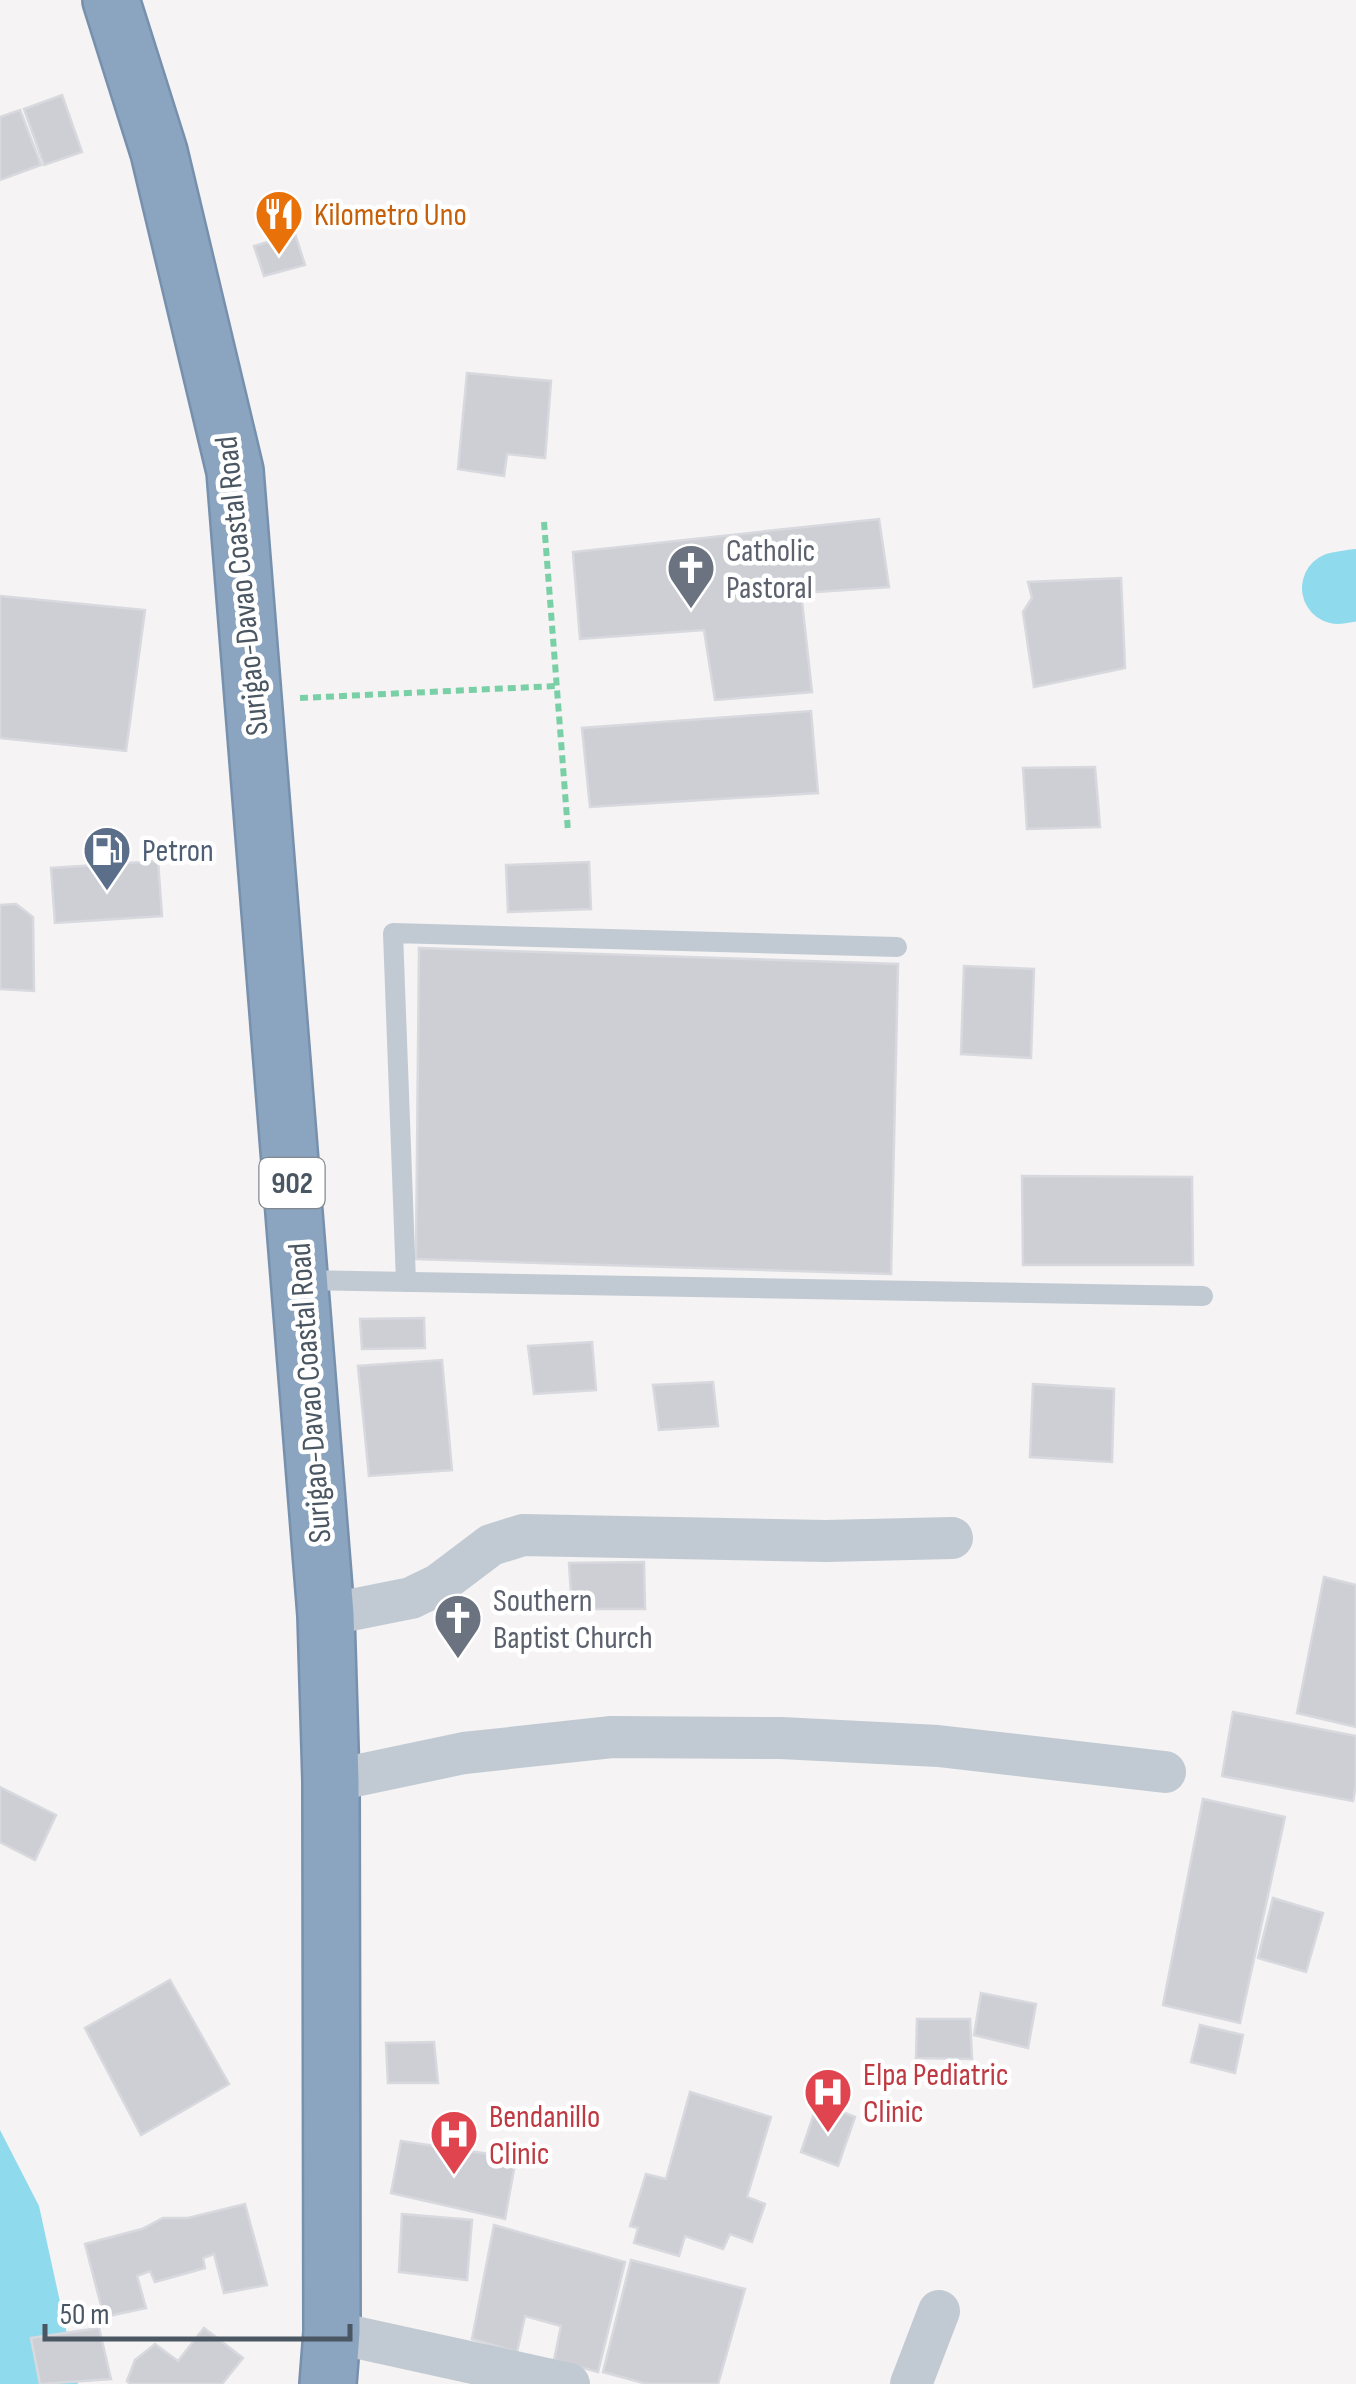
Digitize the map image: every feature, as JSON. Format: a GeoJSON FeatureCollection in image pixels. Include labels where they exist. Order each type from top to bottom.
{"type":"FeatureCollection","features":[{"type":"Feature","properties":{"kind":"highway","name":"Surigao-Davao Coastal Road"},"geometry":{"type":"LineString","coordinates":[[111,0],[160,152],[236,472],[326,1614],[330,1780],[330,2358]]}},
{"type":"Feature","properties":{"kind":"street"},"geometry":{"type":"LineString","coordinates":[[326,1614],[411,1598],[438,1585],[492,1545],[523,1535],[826,1541],[952,1538]]}},
{"type":"Feature","properties":{"kind":"street"},"geometry":{"type":"LineString","coordinates":[[330,1780],[464,1753],[612,1737],[781,1738],[938,1746],[1164,1772]]}},
{"type":"Feature","properties":{"kind":"street"},"geometry":{"type":"LineString","coordinates":[[912,2384],[939,2312]]}},
{"type":"Feature","properties":{"kind":"street"},"geometry":{"type":"LineString","coordinates":[[330,2358],[569,2384]]}},
{"type":"Feature","properties":{"kind":"lane"},"geometry":{"type":"LineString","coordinates":[[406,1282],[394,933],[897,948]]}},
{"type":"Feature","properties":{"kind":"lane"},"geometry":{"type":"LineString","coordinates":[[300,1280],[1203,1296]]}},
{"type":"Feature","properties":{"kind":"path"},"geometry":{"type":"LineString","coordinates":[[544,522],[568,830]]}},
{"type":"Feature","properties":{"kind":"path"},"geometry":{"type":"LineString","coordinates":[[254,700],[556,686]]}},
{"type":"Feature","properties":{"kind":"water"},"geometry":{"type":"Polygon","coordinates":[[[0,2130],[39,2206],[78,2384],[0,2384],[0,2130]]]}},
{"type":"Feature","properties":{"kind":"building"},"geometry":{"type":"Polygon","coordinates":[[[62,95],[82,152],[44,165],[24,109],[62,95]]]}},
{"type":"Feature","properties":{"kind":"building"},"geometry":{"type":"Polygon","coordinates":[[[20,110],[41,165],[0,180],[0,117],[20,110]]]}},
{"type":"Feature","properties":{"kind":"building","name":"Kilometro Uno"},"geometry":{"type":"Polygon","coordinates":[[[295,234],[305,265],[264,276],[254,246],[295,234]]]}},
{"type":"Feature","properties":{"kind":"building"},"geometry":{"type":"Polygon","coordinates":[[[467,373],[551,381],[545,458],[507,454],[504,476],[458,469],[467,373]]]}},
{"type":"Feature","properties":{"kind":"building","name":"Catholic Pastoral"},"geometry":{"type":"Polygon","coordinates":[[[879,519],[889,587],[801,593],[812,692],[715,700],[704,630],[580,639],[573,552],[879,519]]]}},
{"type":"Feature","properties":{"kind":"building"},"geometry":{"type":"Polygon","coordinates":[[[1121,578],[1125,668],[1034,687],[1023,612],[1032,598],[1028,582],[1121,578]]]}},
{"type":"Feature","properties":{"kind":"building"},"geometry":{"type":"Polygon","coordinates":[[[0,596],[145,610],[126,751],[0,738],[0,596]]]}},
{"type":"Feature","properties":{"kind":"building"},"geometry":{"type":"Polygon","coordinates":[[[811,711],[818,793],[590,807],[582,728],[811,711]]]}},
{"type":"Feature","properties":{"kind":"building"},"geometry":{"type":"Polygon","coordinates":[[[1095,767],[1100,827],[1027,829],[1023,768],[1095,767]]]}},
{"type":"Feature","properties":{"kind":"building","name":"Petron"},"geometry":{"type":"Polygon","coordinates":[[[158,861],[162,916],[55,923],[51,868],[158,861]]]}},
{"type":"Feature","properties":{"kind":"building"},"geometry":{"type":"Polygon","coordinates":[[[589,862],[591,909],[508,912],[506,865],[589,862]]]}},
{"type":"Feature","properties":{"kind":"building"},"geometry":{"type":"Polygon","coordinates":[[[16,904],[33,917],[34,991],[0,989],[0,905],[16,904]]]}},
{"type":"Feature","properties":{"kind":"building"},"geometry":{"type":"Polygon","coordinates":[[[419,948],[898,964],[891,1274],[416,1259],[419,948]]]}},
{"type":"Feature","properties":{"kind":"building"},"geometry":{"type":"Polygon","coordinates":[[[964,966],[1034,969],[1031,1058],[961,1054],[964,966]]]}},
{"type":"Feature","properties":{"kind":"building"},"geometry":{"type":"Polygon","coordinates":[[[1022,1176],[1192,1177],[1193,1265],[1023,1265],[1022,1176]]]}},
{"type":"Feature","properties":{"kind":"building"},"geometry":{"type":"Polygon","coordinates":[[[424,1318],[425,1348],[362,1349],[360,1319],[424,1318]]]}},
{"type":"Feature","properties":{"kind":"building"},"geometry":{"type":"Polygon","coordinates":[[[592,1342],[596,1390],[534,1394],[528,1346],[592,1342]]]}},
{"type":"Feature","properties":{"kind":"building"},"geometry":{"type":"Polygon","coordinates":[[[442,1360],[452,1470],[369,1476],[358,1366],[442,1360]]]}},
{"type":"Feature","properties":{"kind":"building"},"geometry":{"type":"Polygon","coordinates":[[[713,1382],[718,1426],[659,1430],[653,1385],[713,1382]]]}},
{"type":"Feature","properties":{"kind":"building"},"geometry":{"type":"Polygon","coordinates":[[[1033,1384],[1114,1389],[1112,1462],[1030,1457],[1033,1384]]]}},
{"type":"Feature","properties":{"kind":"building"},"geometry":{"type":"Polygon","coordinates":[[[644,1562],[645,1609],[572,1609],[569,1563],[644,1562]]]}},
{"type":"Feature","properties":{"kind":"building"},"geometry":{"type":"Polygon","coordinates":[[[1324,1577],[1356,1585],[1356,1727],[1297,1713],[1324,1577]]]}},
{"type":"Feature","properties":{"kind":"building"},"geometry":{"type":"Polygon","coordinates":[[[1233,1712],[1356,1736],[1353,1801],[1222,1776],[1233,1712]]]}},
{"type":"Feature","properties":{"kind":"building"},"geometry":{"type":"Polygon","coordinates":[[[0,1787],[56,1815],[35,1860],[0,1842],[0,1787]]]}},
{"type":"Feature","properties":{"kind":"building"},"geometry":{"type":"Polygon","coordinates":[[[1203,1799],[1285,1817],[1240,2023],[1163,2005],[1203,1799]]]}},
{"type":"Feature","properties":{"kind":"building"},"geometry":{"type":"Polygon","coordinates":[[[1273,1898],[1323,1913],[1306,1972],[1258,1958],[1273,1898]]]}},
{"type":"Feature","properties":{"kind":"building"},"geometry":{"type":"Polygon","coordinates":[[[170,1980],[229,2084],[141,2135],[85,2028],[170,1980]]]}},
{"type":"Feature","properties":{"kind":"building"},"geometry":{"type":"Polygon","coordinates":[[[981,1993],[1036,2004],[1028,2048],[974,2035],[981,1993]]]}},
{"type":"Feature","properties":{"kind":"building"},"geometry":{"type":"Polygon","coordinates":[[[917,2019],[970,2019],[972,2059],[916,2058],[917,2019]]]}},
{"type":"Feature","properties":{"kind":"building"},"geometry":{"type":"Polygon","coordinates":[[[1200,2025],[1243,2035],[1235,2073],[1191,2062],[1200,2025]]]}},
{"type":"Feature","properties":{"kind":"building"},"geometry":{"type":"Polygon","coordinates":[[[434,2042],[438,2083],[388,2083],[386,2043],[434,2042]]]}},
{"type":"Feature","properties":{"kind":"building"},"geometry":{"type":"Polygon","coordinates":[[[690,2092],[771,2117],[747,2197],[765,2204],[752,2242],[730,2234],[723,2249],[685,2236],[679,2256],[634,2243],[638,2228],[630,2226],[646,2174],[666,2179],[690,2092]]]}},
{"type":"Feature","properties":{"kind":"building","name":"Elpa Pediatric Clinic"},"geometry":{"type":"Polygon","coordinates":[[[818,2102],[855,2117],[838,2166],[801,2152],[818,2102]]]}},
{"type":"Feature","properties":{"kind":"building","name":"Bendanillo Clinic"},"geometry":{"type":"Polygon","coordinates":[[[401,2141],[516,2158],[505,2219],[391,2193],[401,2141]]]}},
{"type":"Feature","properties":{"kind":"building"},"geometry":{"type":"Polygon","coordinates":[[[245,2204],[267,2285],[224,2293],[214,2254],[203,2258],[205,2268],[155,2282],[150,2271],[137,2276],[146,2308],[104,2317],[85,2244],[142,2229],[163,2218],[188,2218],[245,2204]]]}},
{"type":"Feature","properties":{"kind":"building"},"geometry":{"type":"Polygon","coordinates":[[[402,2214],[472,2220],[467,2280],[399,2272],[402,2214]]]}},
{"type":"Feature","properties":{"kind":"building"},"geometry":{"type":"Polygon","coordinates":[[[494,2225],[625,2262],[598,2372],[554,2360],[561,2326],[525,2316],[517,2352],[472,2339],[494,2225]]]}},
{"type":"Feature","properties":{"kind":"building"},"geometry":{"type":"Polygon","coordinates":[[[631,2260],[745,2289],[718,2384],[647,2384],[603,2372],[631,2260]]]}},
{"type":"Feature","properties":{"kind":"building"},"geometry":{"type":"Polygon","coordinates":[[[99,2328],[111,2379],[40,2384],[31,2338],[99,2328]]]}},
{"type":"Feature","properties":{"kind":"building"},"geometry":{"type":"Polygon","coordinates":[[[204,2328],[243,2358],[222,2384],[127,2381],[135,2360],[155,2344],[178,2361],[204,2328]]]}},
{"type":"Feature","properties":{"kind":"waterway"},"geometry":{"type":"LineString","coordinates":[[1338,588],[1356,585]]}},
{"type":"Feature","properties":{"kind":"place","name":"Kilometro Uno"},"geometry":{"type":"Point","coordinates":[279,256]}},
{"type":"Feature","properties":{"kind":"place","name":"Catholic Pastoral"},"geometry":{"type":"Point","coordinates":[691,610]}},
{"type":"Feature","properties":{"kind":"place","name":"Petron"},"geometry":{"type":"Point","coordinates":[107,892]}},
{"type":"Feature","properties":{"kind":"place","name":"Southern Baptist Church"},"geometry":{"type":"Point","coordinates":[458,1660]}},
{"type":"Feature","properties":{"kind":"place","name":"Elpa Pediatric Clinic"},"geometry":{"type":"Point","coordinates":[828,2134]}},
{"type":"Feature","properties":{"kind":"place","name":"Bendanillo Clinic"},"geometry":{"type":"Point","coordinates":[454,2176]}}]}
